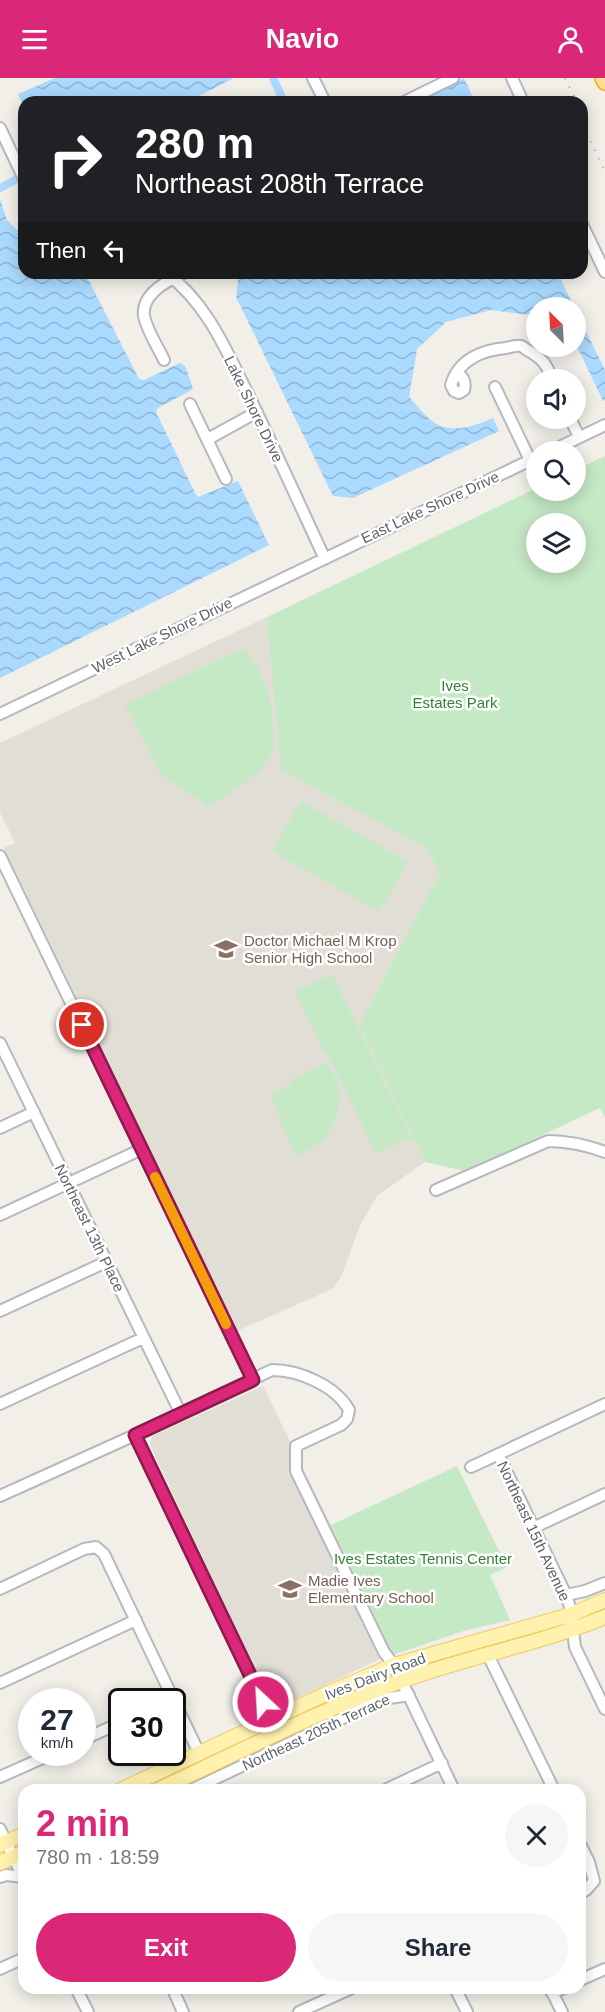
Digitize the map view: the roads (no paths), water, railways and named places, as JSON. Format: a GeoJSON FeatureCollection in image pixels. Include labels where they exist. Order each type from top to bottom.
{"type":"FeatureCollection","features":[{"type":"Feature","properties":{"kind":"main road","name":"Ives Dairy Road"},"geometry":{"type":"LineString","coordinates":[[171,1784],[278,1734],[402,1681],[488,1655],[571,1622],[605,1600]]}},
{"type":"Feature","properties":{"kind":"main road","name":"Ives Dairy Road"},"geometry":{"type":"LineString","coordinates":[[133,1784],[271,1719],[394,1665],[571,1622],[605,1617]]}},
{"type":"Feature","properties":{"kind":"main road"},"geometry":{"type":"LineString","coordinates":[[3,1844],[18,1837]]}},
{"type":"Feature","properties":{"kind":"main road"},"geometry":{"type":"LineString","coordinates":[[0,1863],[18,1854]]}},
{"type":"Feature","properties":{"kind":"street"},"geometry":{"type":"LineString","coordinates":[[313,78],[322,96]]}},
{"type":"Feature","properties":{"kind":"street"},"geometry":{"type":"LineString","coordinates":[[416,96],[453,78]]}},
{"type":"Feature","properties":{"kind":"street"},"geometry":{"type":"LineString","coordinates":[[512,78],[520,96]]}},
{"type":"Feature","properties":{"kind":"street"},"geometry":{"type":"LineString","coordinates":[[0,128],[18,166]]}},
{"type":"Feature","properties":{"kind":"street"},"geometry":{"type":"LineString","coordinates":[[588,237],[605,272]]}},
{"type":"Feature","properties":{"kind":"street"},"geometry":{"type":"LineString","coordinates":[[164,360],[144,315],[147,301],[166,279]]}},
{"type":"Feature","properties":{"kind":"street","name":"Lake Shore Drive"},"geometry":{"type":"LineString","coordinates":[[172,279],[195,299],[217,332],[324,557]]}},
{"type":"Feature","properties":{"kind":"street"},"geometry":{"type":"LineString","coordinates":[[457,374],[463,365],[476,354],[520,346],[544,361],[548,369]]}},
{"type":"Feature","properties":{"kind":"street"},"geometry":{"type":"LineString","coordinates":[[495,387],[526,444]]}},
{"type":"Feature","properties":{"kind":"street"},"geometry":{"type":"LineString","coordinates":[[190,404],[226,479]]}},
{"type":"Feature","properties":{"kind":"street"},"geometry":{"type":"LineString","coordinates":[[208,439],[256,412]]}},
{"type":"Feature","properties":{"kind":"street"},"geometry":{"type":"LineString","coordinates":[[571,441],[605,425]]}},
{"type":"Feature","properties":{"kind":"street"},"geometry":{"type":"LineString","coordinates":[[575,429],[579,437]]}},
{"type":"Feature","properties":{"kind":"street","name":"East Lake Shore Drive"},"geometry":{"type":"LineString","coordinates":[[324,557],[526,463]]}},
{"type":"Feature","properties":{"kind":"street","name":"West Lake Shore Drive"},"geometry":{"type":"LineString","coordinates":[[0,714],[324,557]]}},
{"type":"Feature","properties":{"kind":"street"},"geometry":{"type":"LineString","coordinates":[[1,859],[253,1380]]}},
{"type":"Feature","properties":{"kind":"street","name":"Northeast 13th Place"},"geometry":{"type":"LineString","coordinates":[[0,1043],[181,1414]]}},
{"type":"Feature","properties":{"kind":"street"},"geometry":{"type":"LineString","coordinates":[[0,1128],[34,1113]]}},
{"type":"Feature","properties":{"kind":"street"},"geometry":{"type":"LineString","coordinates":[[436,1191],[548,1141],[580,1144],[605,1152]]}},
{"type":"Feature","properties":{"kind":"street"},"geometry":{"type":"LineString","coordinates":[[0,1215],[142,1149]]}},
{"type":"Feature","properties":{"kind":"street"},"geometry":{"type":"LineString","coordinates":[[0,1311],[106,1262]]}},
{"type":"Feature","properties":{"kind":"street"},"geometry":{"type":"LineString","coordinates":[[0,1404],[143,1338]]}},
{"type":"Feature","properties":{"kind":"street"},"geometry":{"type":"LineString","coordinates":[[0,1496],[272,1370],[303,1376],[333,1391],[344,1401],[349,1410],[347,1419],[341,1425],[296,1446],[296,1471],[451,1784]]}},
{"type":"Feature","properties":{"kind":"street"},"geometry":{"type":"LineString","coordinates":[[471,1467],[605,1404]]}},
{"type":"Feature","properties":{"kind":"street"},"geometry":{"type":"LineString","coordinates":[[135,1435],[278,1734]]}},
{"type":"Feature","properties":{"kind":"street","name":"Northeast 15th Avenue"},"geometry":{"type":"LineString","coordinates":[[498,1454],[566,1595],[570,1607],[575,1647],[605,1709]]}},
{"type":"Feature","properties":{"kind":"street"},"geometry":{"type":"LineString","coordinates":[[535,1527],[605,1494]]}},
{"type":"Feature","properties":{"kind":"street"},"geometry":{"type":"LineString","coordinates":[[0,1589],[84,1549],[96,1547],[104,1554],[136,1620],[165,1688]]}},
{"type":"Feature","properties":{"kind":"street"},"geometry":{"type":"LineString","coordinates":[[566,1595],[605,1583]]}},
{"type":"Feature","properties":{"kind":"street"},"geometry":{"type":"LineString","coordinates":[[0,1683],[136,1620]]}},
{"type":"Feature","properties":{"kind":"street"},"geometry":{"type":"LineString","coordinates":[[488,1655],[551,1784]]}},
{"type":"Feature","properties":{"kind":"street","name":"Northeast 205th Terrace"},"geometry":{"type":"LineString","coordinates":[[216,1784],[383,1699],[409,1695]]}},
{"type":"Feature","properties":{"kind":"street"},"geometry":{"type":"LineString","coordinates":[[186,1729],[199,1753]]}},
{"type":"Feature","properties":{"kind":"street"},"geometry":{"type":"LineString","coordinates":[[398,1784],[442,1763]]}},
{"type":"Feature","properties":{"kind":"street"},"geometry":{"type":"LineString","coordinates":[[0,1777],[25,1766]]}},
{"type":"Feature","properties":{"kind":"street"},"geometry":{"type":"LineString","coordinates":[[0,1829],[3,1844],[18,1853]]}},
{"type":"Feature","properties":{"kind":"street"},"geometry":{"type":"LineString","coordinates":[[586,1856],[594,1881],[586,1889]]}},
{"type":"Feature","properties":{"kind":"street"},"geometry":{"type":"LineString","coordinates":[[0,1877],[6,1875],[18,1877]]}},
{"type":"Feature","properties":{"kind":"street"},"geometry":{"type":"LineString","coordinates":[[0,1969],[18,1961]]}},
{"type":"Feature","properties":{"kind":"street"},"geometry":{"type":"LineString","coordinates":[[586,1977],[605,1968]]}},
{"type":"Feature","properties":{"kind":"street"},"geometry":{"type":"LineString","coordinates":[[79,1994],[88,2012]]}},
{"type":"Feature","properties":{"kind":"street"},"geometry":{"type":"LineString","coordinates":[[175,1994],[183,2012]]}},
{"type":"Feature","properties":{"kind":"street"},"geometry":{"type":"LineString","coordinates":[[299,2012],[339,1994]]}},
{"type":"Feature","properties":{"kind":"street"},"geometry":{"type":"LineString","coordinates":[[458,1994],[466,2012]]}},
{"type":"Feature","properties":{"kind":"street"},"geometry":{"type":"LineString","coordinates":[[553,1994],[562,2012]]}},
{"type":"Feature","properties":{"kind":"water"},"geometry":{"type":"Polygon","coordinates":[[[55,78],[234,78],[199,96],[19,96],[18,94],[55,78]]]}},
{"type":"Feature","properties":{"kind":"water"},"geometry":{"type":"Polygon","coordinates":[[[464,78],[472,96],[426,96],[464,78]]]}},
{"type":"Feature","properties":{"kind":"water"},"geometry":{"type":"Polygon","coordinates":[[[0,199],[7,220],[18,231],[18,279],[88,279],[139,379],[144,380],[180,363],[185,366],[193,388],[158,408],[156,412],[196,495],[198,497],[238,481],[269,545],[0,678],[0,199]]]}},
{"type":"Feature","properties":{"kind":"water"},"geometry":{"type":"Polygon","coordinates":[[[238,279],[561,279],[569,297],[526,297],[526,315],[491,310],[446,322],[417,349],[409,397],[429,419],[447,428],[463,428],[493,418],[499,431],[353,498],[333,496],[236,297],[238,279]]]}},
{"type":"Feature","properties":{"kind":"water"},"geometry":{"type":"Polygon","coordinates":[[[586,331],[605,370],[605,400],[603,401],[582,357],[586,357],[586,331]]]}},
{"type":"Feature","properties":{"kind":"waterway"},"geometry":{"type":"LineString","coordinates":[[273,78],[281,96]]}},
{"type":"Feature","properties":{"kind":"waterway"},"geometry":{"type":"LineString","coordinates":[[0,188],[17,179]]}},
{"type":"Feature","properties":{"kind":"railway"},"geometry":{"type":"LineString","coordinates":[[565,78],[574,96]]}},
{"type":"Feature","properties":{"kind":"railway"},"geometry":{"type":"LineString","coordinates":[[588,136],[605,171]]}},
{"type":"Feature","properties":{"kind":"place","name":"Doctor Michael M Krop Senior High School"},"geometry":{"type":"Point","coordinates":[226,949]}},
{"type":"Feature","properties":{"kind":"place","name":"Madie Ives Elementary School"},"geometry":{"type":"Point","coordinates":[290,1589]}},
{"type":"Feature","properties":{"kind":"park label","name":"Ives Estates Park"},"geometry":{"type":"Point","coordinates":[455,694]}},
{"type":"Feature","properties":{"kind":"park label","name":"Ives Estates Tennis Center"},"geometry":{"type":"Point","coordinates":[423,1558]}}]}
